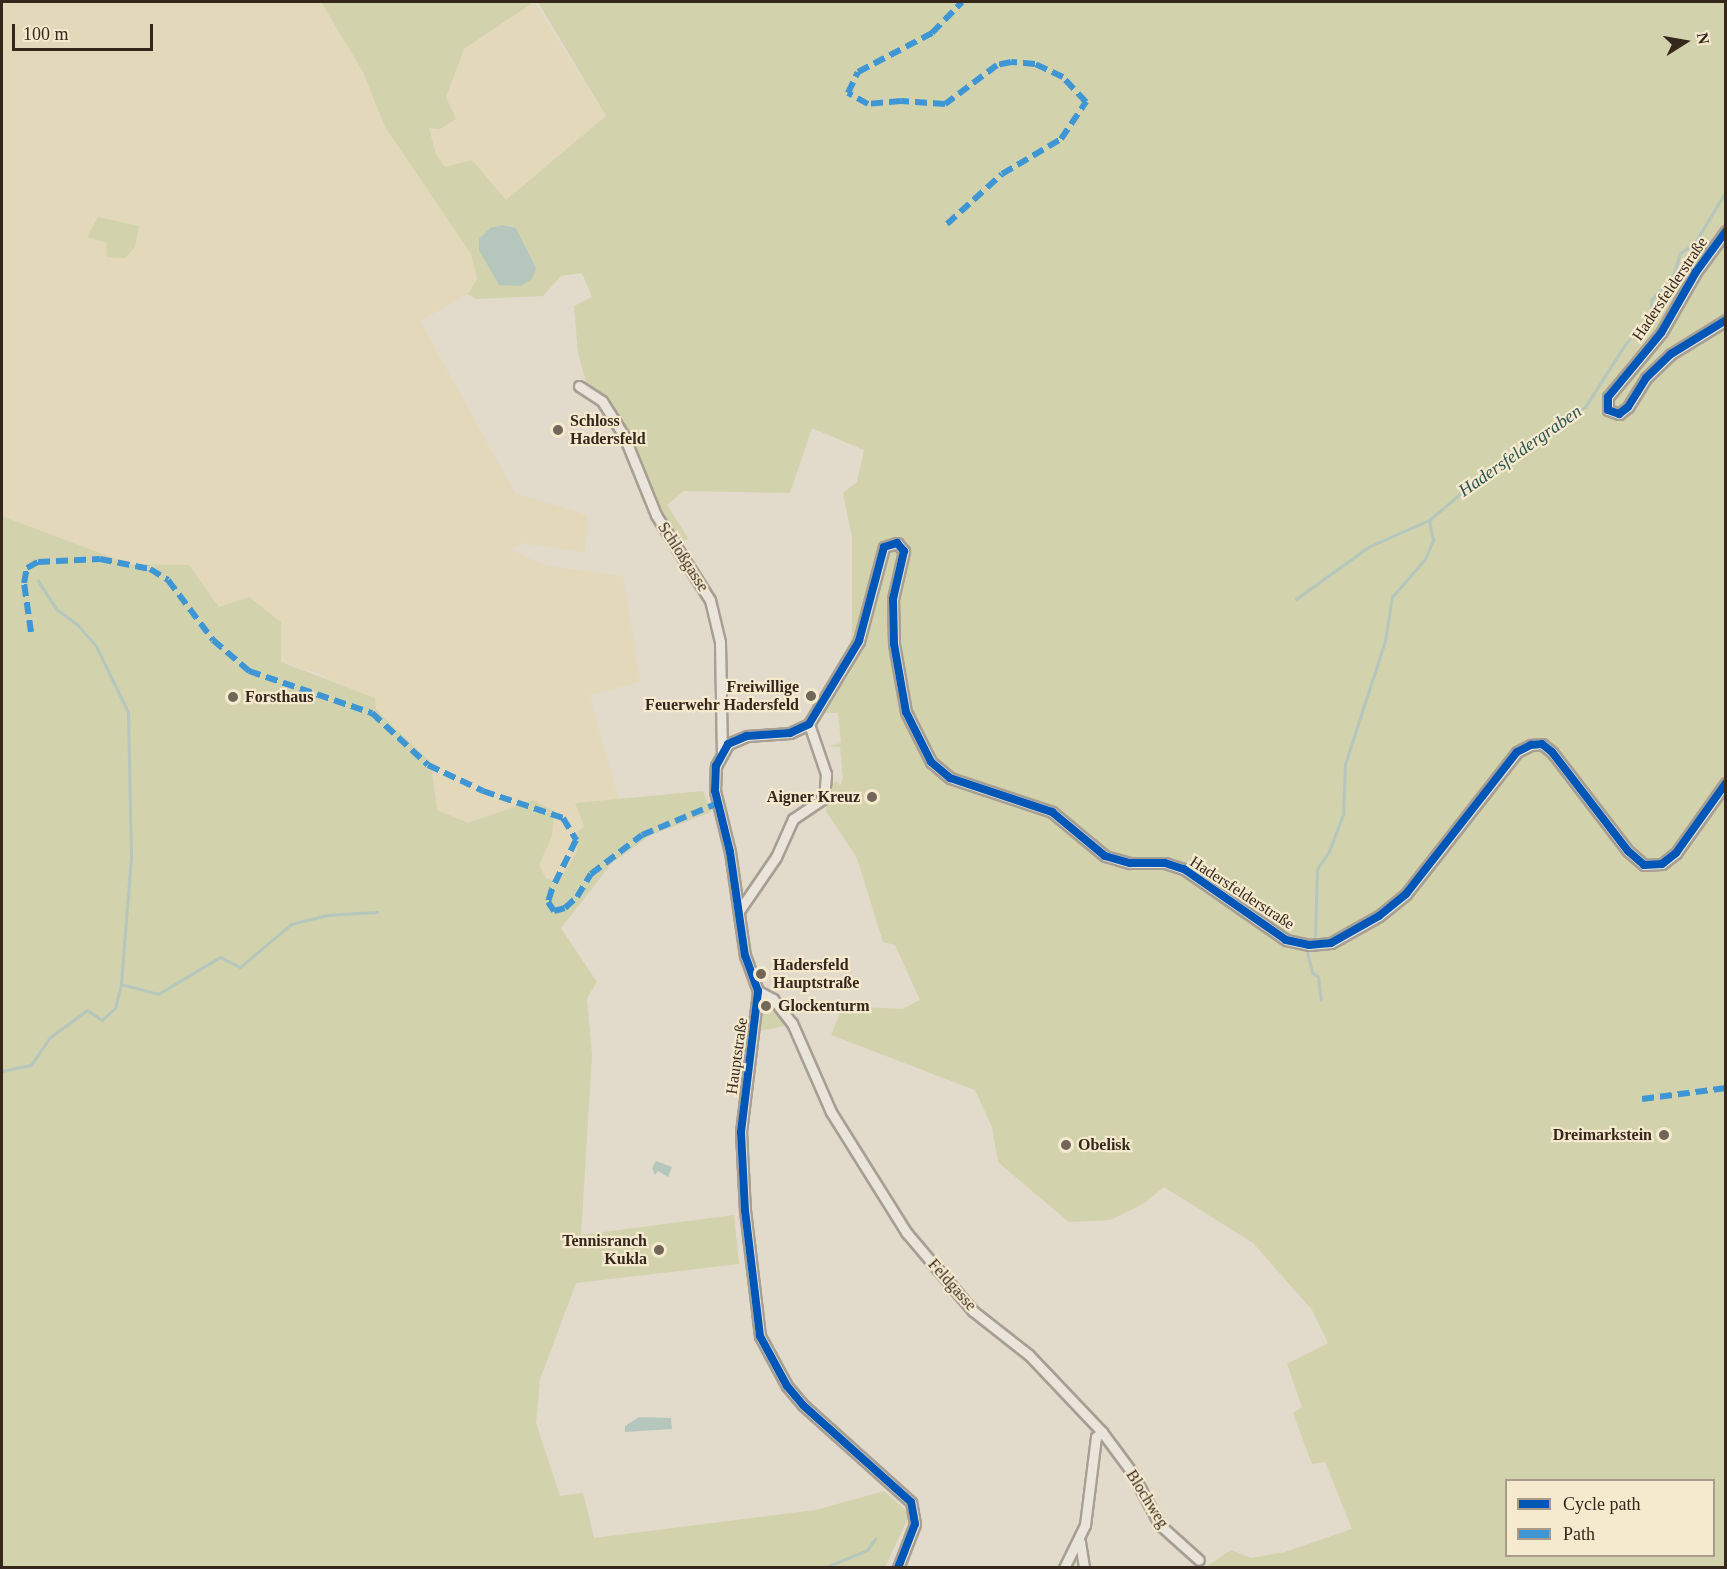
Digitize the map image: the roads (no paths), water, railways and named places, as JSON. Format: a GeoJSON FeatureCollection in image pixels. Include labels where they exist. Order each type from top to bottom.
{"type":"FeatureCollection","features":[{"type":"Feature","properties":{"kind":"street","name":"Hadersfelderstraße"},"geometry":{"type":"LineString","coordinates":[[1725,231],[1696,272],[1660,333],[1608,397],[1608,410],[1618,414],[1628,407],[1646,378],[1671,354],[1725,320]]}},
{"type":"Feature","properties":{"kind":"street","name":"Schloßgasse"},"geometry":{"type":"LineString","coordinates":[[579,386],[602,401],[624,436],[656,515],[710,600],[720,642],[722,752]]}},
{"type":"Feature","properties":{"kind":"street","name":"Hadersfelderstraße"},"geometry":{"type":"LineString","coordinates":[[809,724],[859,641],[881,553],[890,543],[897,543],[905,557],[893,599],[894,645],[906,712],[932,762],[950,778],[1052,812],[1105,856],[1130,863],[1165,863],[1184,869],[1286,940],[1309,945],[1331,943],[1352,934],[1406,894],[1516,752],[1531,746],[1542,744],[1552,752],[1628,851],[1644,865],[1662,864],[1677,853],[1725,783]]}},
{"type":"Feature","properties":{"kind":"street"},"geometry":{"type":"LineString","coordinates":[[722,752],[736,740],[790,733],[809,724],[825,774],[824,798],[793,819],[772,864],[739,912]]}},
{"type":"Feature","properties":{"kind":"street","name":"Hauptstraße"},"geometry":{"type":"LineString","coordinates":[[722,752],[716,766],[715,791],[739,912],[745,956],[758,992],[741,1132],[745,1211],[760,1335],[787,1386],[803,1404],[911,1502],[915,1524],[898,1568]]}},
{"type":"Feature","properties":{"kind":"street","name":"Feldgasse"},"geometry":{"type":"LineString","coordinates":[[758,992],[774,999],[792,1023],[844,1135],[932,1265],[973,1311],[1028,1354],[1102,1431]]}},
{"type":"Feature","properties":{"kind":"street"},"geometry":{"type":"LineString","coordinates":[[1084,1568],[1080,1542],[1096,1437],[1102,1431]]}},
{"type":"Feature","properties":{"kind":"street","name":"Blochweg"},"geometry":{"type":"LineString","coordinates":[[1102,1431],[1131,1471],[1160,1525],[1199,1560]]}},
{"type":"Feature","properties":{"kind":"street"},"geometry":{"type":"LineString","coordinates":[[1064,1568],[1080,1542]]}},
{"type":"Feature","properties":{"kind":"waterway","name":"Hadersfeldergraben"},"geometry":{"type":"LineString","coordinates":[[1296,599],[1368,547],[1429,520],[1468,487],[1585,407],[1626,343],[1651,316],[1651,300],[1673,276],[1680,253],[1694,244],[1726,191]]}},
{"type":"Feature","properties":{"kind":"waterway"},"geometry":{"type":"LineString","coordinates":[[1315,936],[1317,869],[1329,851],[1343,814],[1345,764],[1385,641],[1392,597],[1425,559],[1433,540],[1429,520]]}},
{"type":"Feature","properties":{"kind":"waterway"},"geometry":{"type":"LineString","coordinates":[[2,1071],[31,1065],[49,1038],[87,1010],[102,1020],[115,1008],[121,984],[131,857],[128,712],[96,646],[78,625],[57,610],[38,581]]}},
{"type":"Feature","properties":{"kind":"waterway"},"geometry":{"type":"LineString","coordinates":[[121,984],[158,994],[220,957],[240,967],[291,924],[326,915],[377,912]]}},
{"type":"Feature","properties":{"kind":"waterway"},"geometry":{"type":"LineString","coordinates":[[1307,952],[1312,972],[1318,977],[1321,1000]]}},
{"type":"Feature","properties":{"kind":"waterway"},"geometry":{"type":"LineString","coordinates":[[824,1568],[867,1550],[875,1539]]}},
{"type":"Feature","properties":{"kind":"place","name":"Schloss Hadersfeld"},"geometry":{"type":"Point","coordinates":[558,430]}},
{"type":"Feature","properties":{"kind":"place","name":"Freiwillige Feuerwehr Hadersfeld"},"geometry":{"type":"Point","coordinates":[811,696]}},
{"type":"Feature","properties":{"kind":"place","name":"Forsthaus"},"geometry":{"type":"Point","coordinates":[233,697]}},
{"type":"Feature","properties":{"kind":"place","name":"Aigner Kreuz"},"geometry":{"type":"Point","coordinates":[872,797]}},
{"type":"Feature","properties":{"kind":"place","name":"Hadersfeld Hauptstraße"},"geometry":{"type":"Point","coordinates":[761,974]}},
{"type":"Feature","properties":{"kind":"place","name":"Glockenturm"},"geometry":{"type":"Point","coordinates":[766,1006]}},
{"type":"Feature","properties":{"kind":"place","name":"Dreimarkstein"},"geometry":{"type":"Point","coordinates":[1664,1135]}},
{"type":"Feature","properties":{"kind":"place","name":"Obelisk"},"geometry":{"type":"Point","coordinates":[1066,1145]}},
{"type":"Feature","properties":{"kind":"place","name":"Tennisranch Kukla"},"geometry":{"type":"Point","coordinates":[659,1250]}}]}
